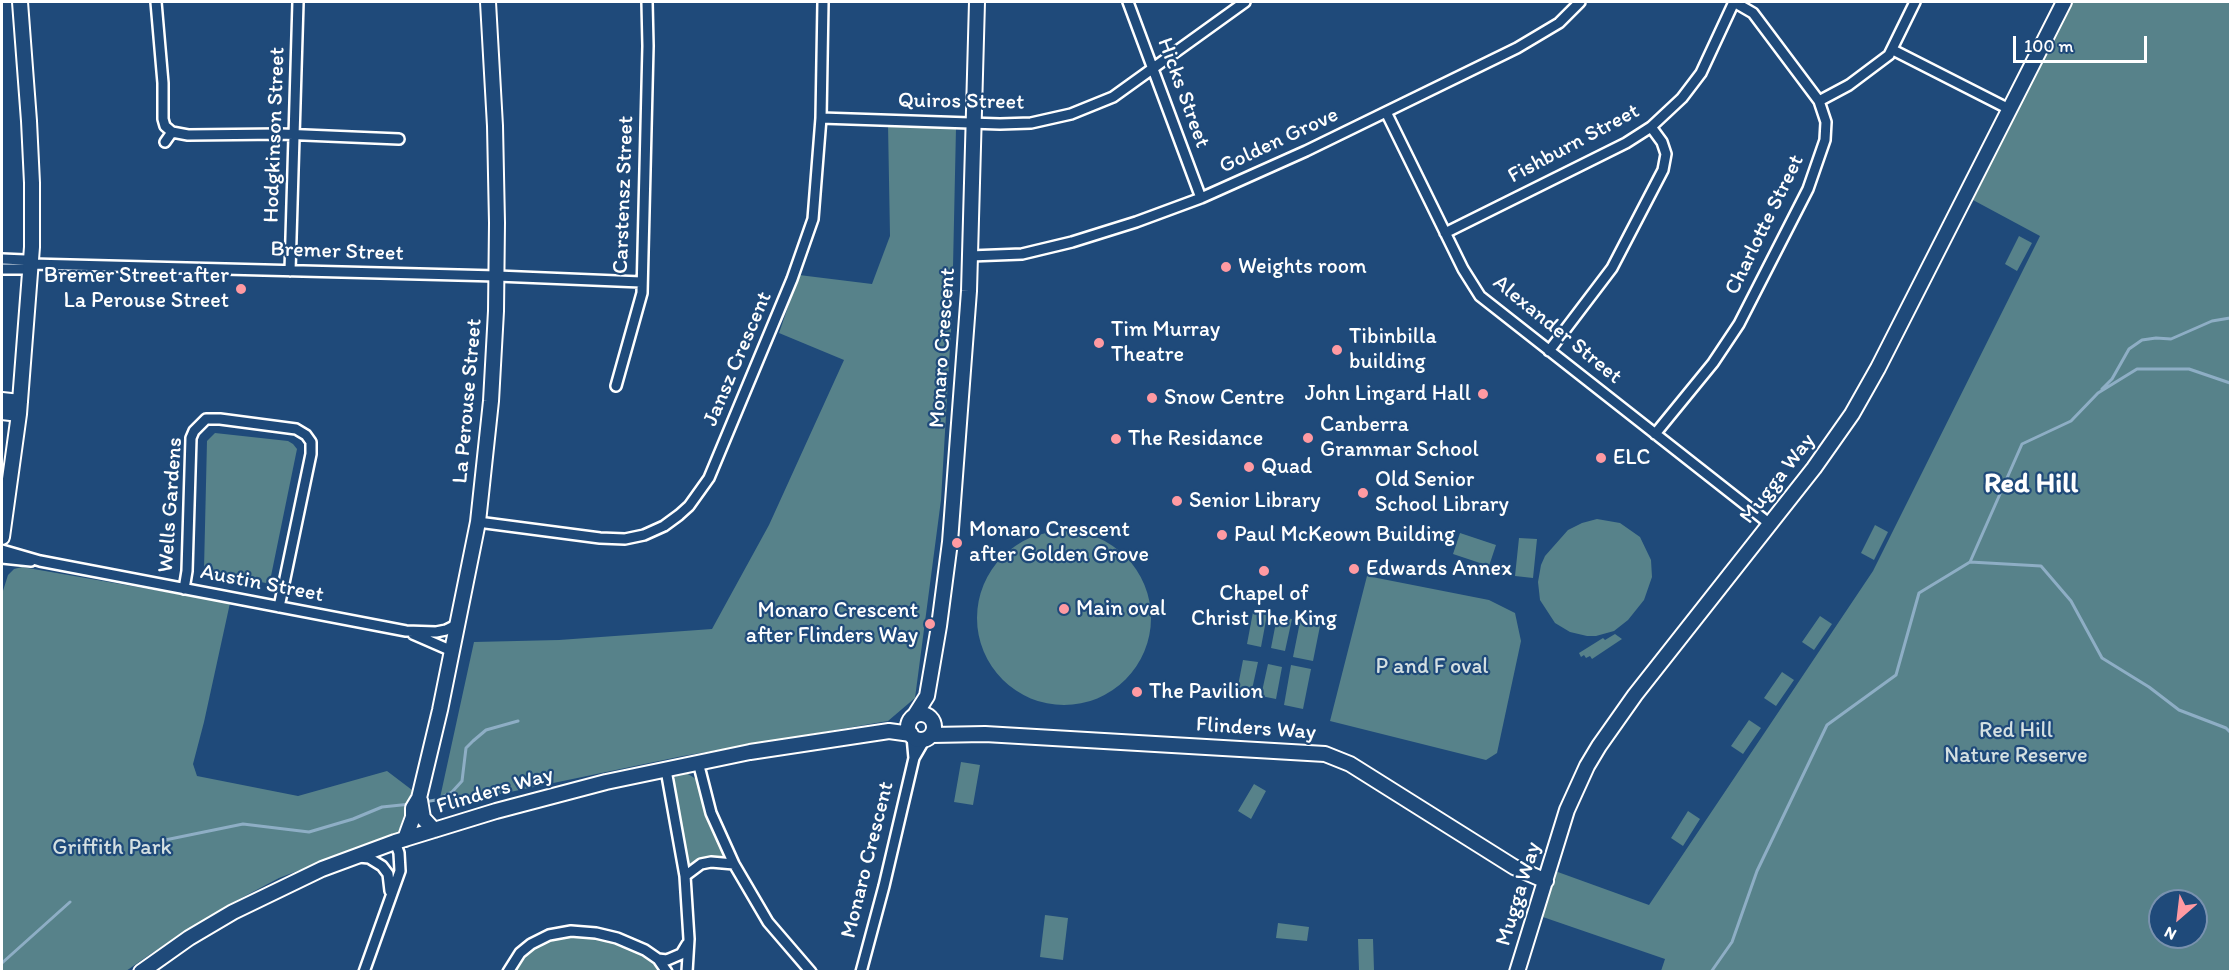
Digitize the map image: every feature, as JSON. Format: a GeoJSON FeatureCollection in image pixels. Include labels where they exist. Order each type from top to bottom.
{"type":"FeatureCollection","features":[{"type":"Feature","properties":{"kind":"street"},"geometry":{"type":"LineString","coordinates":[[2,537],[20,408],[31,264],[32,183],[20,2]]}},
{"type":"Feature","properties":{"kind":"street"},"geometry":{"type":"LineString","coordinates":[[156,2],[163,83],[162,116],[165,126],[172,132],[188,135],[295,135],[399,140]]}},
{"type":"Feature","properties":{"kind":"street","name":"Hodgkinson Street"},"geometry":{"type":"LineString","coordinates":[[290,271],[298,2]]}},
{"type":"Feature","properties":{"kind":"street","name":"La Perouse Street"},"geometry":{"type":"LineString","coordinates":[[364,972],[389,896],[400,871],[400,841],[411,823],[418,801],[440,710],[478,522],[491,401],[497,276],[495,126],[488,2]]}},
{"type":"Feature","properties":{"kind":"street","name":"Carstensz Street"},"geometry":{"type":"LineString","coordinates":[[616,386],[642,293],[647,2]]}},
{"type":"Feature","properties":{"kind":"street","name":"Jansz Crescent"},"geometry":{"type":"LineString","coordinates":[[478,522],[600,538],[625,539],[644,535],[664,526],[689,506],[710,478],[805,244],[813,219],[821,118],[823,2]]}},
{"type":"Feature","properties":{"kind":"street","name":"Monaro Crescent"},"geometry":{"type":"LineString","coordinates":[[861,972],[887,875],[914,758],[917,730],[927,696],[950,542],[970,256],[977,2]]}},
{"type":"Feature","properties":{"kind":"street","name":"Hicks Street"},"geometry":{"type":"LineString","coordinates":[[1128,2],[1201,198]]}},
{"type":"Feature","properties":{"kind":"street","name":"Quiros Street"},"geometry":{"type":"LineString","coordinates":[[821,118],[1031,123],[1071,114],[1113,97],[1245,2]]}},
{"type":"Feature","properties":{"kind":"street","name":"Golden Grove"},"geometry":{"type":"LineString","coordinates":[[970,256],[1023,254],[1072,242],[1137,222],[1201,198],[1306,151],[1544,33],[1569,14],[1580,2]]}},
{"type":"Feature","properties":{"kind":"street","name":"Charlotte Street"},"geometry":{"type":"LineString","coordinates":[[1655,434],[1726,346],[1808,189],[1825,140],[1826,122],[1819,101],[1753,13],[1734,2]]}},
{"type":"Feature","properties":{"kind":"street","name":"Fishburn Street"},"geometry":{"type":"LineString","coordinates":[[1445,234],[1626,143],[1651,127],[1682,98],[1701,73],[1734,2]]}},
{"type":"Feature","properties":{"kind":"street"},"geometry":{"type":"LineString","coordinates":[[1819,101],[1868,72],[1893,50],[1915,2]]}},
{"type":"Feature","properties":{"kind":"street","name":"Mugga Way"},"geometry":{"type":"LineString","coordinates":[[1517,972],[1567,810],[1587,766],[1635,695],[1827,452],[1857,407],[2064,2]]}},
{"type":"Feature","properties":{"kind":"street"},"geometry":{"type":"LineString","coordinates":[[1893,50],[2009,109]]}},
{"type":"Feature","properties":{"kind":"street","name":"Alexander Street"},"geometry":{"type":"LineString","coordinates":[[1386,112],[1445,234],[1480,296],[1770,524]]}},
{"type":"Feature","properties":{"kind":"street"},"geometry":{"type":"LineString","coordinates":[[1549,351],[1612,268],[1663,170],[1666,159],[1665,148],[1651,127]]}},
{"type":"Feature","properties":{"kind":"street"},"geometry":{"type":"LineString","coordinates":[[165,142],[172,132]]}},
{"type":"Feature","properties":{"kind":"street","name":"Bremer Street"},"geometry":{"type":"LineString","coordinates":[[2,259],[25,260],[31,264],[641,282]]}},
{"type":"Feature","properties":{"kind":"street","name":"Bremer Street"},"geometry":{"type":"LineString","coordinates":[[2,269],[25,269],[31,264]]}},
{"type":"Feature","properties":{"kind":"street"},"geometry":{"type":"LineString","coordinates":[[2,400],[20,408]]}},
{"type":"Feature","properties":{"kind":"street"},"geometry":{"type":"LineString","coordinates":[[2,412],[20,408]]}},
{"type":"Feature","properties":{"kind":"street","name":"Wells Gardens"},"geometry":{"type":"LineString","coordinates":[[184,589],[187,571],[191,438],[194,432],[206,419],[296,429],[306,435],[311,442],[312,454],[279,607]]}},
{"type":"Feature","properties":{"kind":"street","name":"Austin Street"},"geometry":{"type":"LineString","coordinates":[[2,550],[40,561],[405,631],[436,632],[458,624]]}},
{"type":"Feature","properties":{"kind":"street","name":"Austin Street"},"geometry":{"type":"LineString","coordinates":[[2,558],[40,561]]}},
{"type":"Feature","properties":{"kind":"street","name":"Austin Street"},"geometry":{"type":"LineString","coordinates":[[405,631],[452,651]]}},
{"type":"Feature","properties":{"kind":"street","name":"Monaro Crescent"},"geometry":{"type":"LineString","coordinates":[[917,730],[934,728],[927,696]]}},
{"type":"Feature","properties":{"kind":"street","name":"Flinders Way"},"geometry":{"type":"LineString","coordinates":[[932,719],[954,729],[985,734]]}},
{"type":"Feature","properties":{"kind":"street","name":"Flinders Way"},"geometry":{"type":"LineString","coordinates":[[141,972],[189,938],[242,907],[354,856],[434,830],[541,799],[698,762],[809,742],[889,731],[917,730],[1325,754],[1350,764],[1497,854],[1514,867],[1547,877]]}},
{"type":"Feature","properties":{"kind":"street"},"geometry":{"type":"LineString","coordinates":[[698,762],[711,813],[734,864],[768,922],[811,972]]}},
{"type":"Feature","properties":{"kind":"street"},"geometry":{"type":"LineString","coordinates":[[666,770],[685,876],[689,939],[687,972]]}},
{"type":"Feature","properties":{"kind":"street"},"geometry":{"type":"LineString","coordinates":[[418,801],[423,818],[434,830]]}},
{"type":"Feature","properties":{"kind":"street","name":"La Perouse Street"},"geometry":{"type":"LineString","coordinates":[[354,856],[369,858],[382,866],[390,882],[389,896]]}},
{"type":"Feature","properties":{"kind":"street"},"geometry":{"type":"LineString","coordinates":[[685,876],[701,864],[720,862],[734,864]]}},
{"type":"Feature","properties":{"kind":"street"},"geometry":{"type":"LineString","coordinates":[[508,972],[520,953],[531,944],[549,935],[571,931],[617,938],[645,950],[658,959],[668,972]]}},
{"type":"Feature","properties":{"kind":"street"},"geometry":{"type":"LineString","coordinates":[[658,959],[667,960],[681,954],[689,939]]}},
{"type":"Feature","properties":{"kind":"green space","name":"Red Hill Nature Reserve"},"geometry":{"type":"Polygon","coordinates":[[[2072,2],[2230,2],[2230,971],[1661,971],[1665,959],[1540,916],[1555,871],[1649,905],[1873,571],[2040,236],[1973,200],[2072,2]]]}},
{"type":"Feature","properties":{"kind":"green space"},"geometry":{"type":"Polygon","coordinates":[[[888,124],[956,128],[952,313],[941,500],[915,698],[888,721],[683,756],[438,807],[474,642],[559,640],[712,629],[769,525],[844,360],[779,333],[799,275],[872,284],[890,236],[888,124]]]}},
{"type":"Feature","properties":{"kind":"green space"},"geometry":{"type":"Polygon","coordinates":[[[2019,236],[2032,243],[2017,271],[2005,264],[2019,236]]]}},
{"type":"Feature","properties":{"kind":"green space"},"geometry":{"type":"Polygon","coordinates":[[[215,433],[288,441],[297,449],[271,576],[266,583],[209,572],[204,569],[207,441],[215,433]]]}},
{"type":"Feature","properties":{"kind":"green space"},"geometry":{"type":"Polygon","coordinates":[[[1597,519],[1620,523],[1640,537],[1651,560],[1652,577],[1644,600],[1628,620],[1614,631],[1587,636],[1570,632],[1555,623],[1540,600],[1538,582],[1545,556],[1568,530],[1597,519]]]}},
{"type":"Feature","properties":{"kind":"green space"},"geometry":{"type":"Polygon","coordinates":[[[1875,525],[1888,532],[1874,560],[1861,553],[1875,525]]]}},
{"type":"Feature","properties":{"kind":"green space","name":"Main oval"},"geometry":{"type":"Polygon","coordinates":[[[1064,531],[1097,538],[1126,556],[1144,585],[1151,618],[1144,651],[1126,680],[1097,698],[1064,705],[1031,698],[1002,680],[984,651],[977,618],[984,585],[1002,556],[1031,538],[1064,531]]]}},
{"type":"Feature","properties":{"kind":"green space"},"geometry":{"type":"Polygon","coordinates":[[[1460,533],[1496,545],[1489,566],[1453,554],[1460,533]]]}},
{"type":"Feature","properties":{"kind":"green space"},"geometry":{"type":"Polygon","coordinates":[[[1519,538],[1537,539],[1533,578],[1515,576],[1519,538]]]}},
{"type":"Feature","properties":{"kind":"green space","name":"Griffith Park"},"geometry":{"type":"Polygon","coordinates":[[[22,567],[230,603],[193,764],[197,776],[298,796],[387,771],[412,790],[397,833],[279,878],[230,904],[126,971],[2,972],[2,594],[8,575],[14,569],[22,567]]]}},
{"type":"Feature","properties":{"kind":"green space","name":"P and F oval"},"geometry":{"type":"Polygon","coordinates":[[[1367,576],[1489,600],[1515,613],[1521,641],[1497,753],[1486,760],[1330,721],[1367,576]]]}},
{"type":"Feature","properties":{"kind":"green space"},"geometry":{"type":"Polygon","coordinates":[[[1253,612],[1267,615],[1261,647],[1247,644],[1253,612]]]}},
{"type":"Feature","properties":{"kind":"green space"},"geometry":{"type":"Polygon","coordinates":[[[1820,616],[1832,624],[1814,650],[1802,642],[1820,616]]]}},
{"type":"Feature","properties":{"kind":"green space"},"geometry":{"type":"Polygon","coordinates":[[[1277,617],[1292,619],[1285,651],[1271,648],[1277,617]]]}},
{"type":"Feature","properties":{"kind":"green space"},"geometry":{"type":"Polygon","coordinates":[[[1301,617],[1321,621],[1313,661],[1293,657],[1301,617]]]}},
{"type":"Feature","properties":{"kind":"green space"},"geometry":{"type":"Polygon","coordinates":[[[1615,634],[1622,639],[1592,659],[1590,656],[1581,657],[1579,653],[1603,638],[1605,640],[1615,634]]]}},
{"type":"Feature","properties":{"kind":"green space"},"geometry":{"type":"Polygon","coordinates":[[[1243,660],[1258,662],[1251,694],[1237,691],[1243,660]]]}},
{"type":"Feature","properties":{"kind":"green space"},"geometry":{"type":"Polygon","coordinates":[[[1268,664],[1282,667],[1276,699],[1261,696],[1268,664]]]}},
{"type":"Feature","properties":{"kind":"green space"},"geometry":{"type":"Polygon","coordinates":[[[1291,665],[1311,669],[1303,709],[1284,705],[1291,665]]]}},
{"type":"Feature","properties":{"kind":"green space"},"geometry":{"type":"Polygon","coordinates":[[[1782,672],[1794,680],[1776,706],[1764,698],[1782,672]]]}},
{"type":"Feature","properties":{"kind":"green space"},"geometry":{"type":"Polygon","coordinates":[[[1749,720],[1761,728],[1743,754],[1731,746],[1749,720]]]}},
{"type":"Feature","properties":{"kind":"green space"},"geometry":{"type":"Polygon","coordinates":[[[961,762],[980,765],[973,805],[954,802],[961,762]]]}},
{"type":"Feature","properties":{"kind":"green space"},"geometry":{"type":"Polygon","coordinates":[[[683,773],[696,779],[709,820],[724,855],[723,858],[715,857],[700,861],[690,868],[687,867],[671,786],[675,777],[683,773]]]}},
{"type":"Feature","properties":{"kind":"green space"},"geometry":{"type":"Polygon","coordinates":[[[1254,784],[1266,791],[1251,819],[1238,811],[1254,784]]]}},
{"type":"Feature","properties":{"kind":"green space"},"geometry":{"type":"Polygon","coordinates":[[[1688,811],[1700,819],[1683,846],[1671,838],[1688,811]]]}},
{"type":"Feature","properties":{"kind":"green space"},"geometry":{"type":"Polygon","coordinates":[[[1045,915],[1068,918],[1063,960],[1040,957],[1045,915]]]}},
{"type":"Feature","properties":{"kind":"green space"},"geometry":{"type":"Polygon","coordinates":[[[1278,923],[1309,927],[1307,941],[1276,938],[1278,923]]]}},
{"type":"Feature","properties":{"kind":"green space"},"geometry":{"type":"Polygon","coordinates":[[[573,935],[598,938],[627,946],[648,957],[665,972],[513,972],[528,951],[547,939],[573,935]]]}},
{"type":"Feature","properties":{"kind":"green space"},"geometry":{"type":"Polygon","coordinates":[[[1358,939],[1373,939],[1374,970],[1359,971],[1358,939]]]}},
{"type":"Feature","properties":{"kind":"waterway"},"geometry":{"type":"LineString","coordinates":[[2102,389],[2112,379],[2129,349],[2142,340],[2171,339],[2212,321],[2230,318]]}},
{"type":"Feature","properties":{"kind":"waterway"},"geometry":{"type":"LineString","coordinates":[[1970,562],[2022,444],[2071,421],[2098,393],[2137,369],[2189,369],[2230,383]]}},
{"type":"Feature","properties":{"kind":"waterway"},"geometry":{"type":"LineString","coordinates":[[1711,972],[1732,942],[1757,871],[1827,725],[1896,675],[1919,593],[1970,562],[2041,566],[2071,601],[2102,658],[2149,687],[2179,710],[2226,728],[2230,732]]}},
{"type":"Feature","properties":{"kind":"waterway"},"geometry":{"type":"LineString","coordinates":[[424,802],[436,800],[452,792],[462,781],[466,748],[473,741],[486,730],[518,721]]}},
{"type":"Feature","properties":{"kind":"waterway"},"geometry":{"type":"LineString","coordinates":[[165,840],[243,824],[309,832],[353,819],[382,807],[411,804]]}},
{"type":"Feature","properties":{"kind":"waterway"},"geometry":{"type":"LineString","coordinates":[[2,963],[70,902]]}},
{"type":"Feature","properties":{"kind":"place","name":"Weights room"},"geometry":{"type":"Point","coordinates":[1226,267]}},
{"type":"Feature","properties":{"kind":"place","name":"Bremer Street after La Perouse Street"},"geometry":{"type":"Point","coordinates":[241,289]}},
{"type":"Feature","properties":{"kind":"place","name":"Tim Murray Theatre"},"geometry":{"type":"Point","coordinates":[1099,343]}},
{"type":"Feature","properties":{"kind":"place","name":"Tibinbilla building"},"geometry":{"type":"Point","coordinates":[1337,350]}},
{"type":"Feature","properties":{"kind":"place","name":"John Lingard Hall"},"geometry":{"type":"Point","coordinates":[1483,394]}},
{"type":"Feature","properties":{"kind":"place","name":"Snow Centre"},"geometry":{"type":"Point","coordinates":[1152,398]}},
{"type":"Feature","properties":{"kind":"place","name":"Canberra Grammar School"},"geometry":{"type":"Point","coordinates":[1308,438]}},
{"type":"Feature","properties":{"kind":"place","name":"The Residance"},"geometry":{"type":"Point","coordinates":[1116,439]}},
{"type":"Feature","properties":{"kind":"place","name":"ELC"},"geometry":{"type":"Point","coordinates":[1601,458]}},
{"type":"Feature","properties":{"kind":"place","name":"Quad"},"geometry":{"type":"Point","coordinates":[1249,467]}},
{"type":"Feature","properties":{"kind":"place","name":"Old Senior School Library"},"geometry":{"type":"Point","coordinates":[1363,493]}},
{"type":"Feature","properties":{"kind":"place","name":"Senior Library"},"geometry":{"type":"Point","coordinates":[1177,501]}},
{"type":"Feature","properties":{"kind":"place","name":"Paul McKeown Building"},"geometry":{"type":"Point","coordinates":[1222,535]}},
{"type":"Feature","properties":{"kind":"place","name":"Monaro Crescent after Golden Grove"},"geometry":{"type":"Point","coordinates":[957,543]}},
{"type":"Feature","properties":{"kind":"place","name":"Edwards Annex"},"geometry":{"type":"Point","coordinates":[1354,569]}},
{"type":"Feature","properties":{"kind":"place","name":"Chapel of Christ The King"},"geometry":{"type":"Point","coordinates":[1264,571]}},
{"type":"Feature","properties":{"kind":"place","name":"Main oval"},"geometry":{"type":"Point","coordinates":[1064,609]}},
{"type":"Feature","properties":{"kind":"place","name":"Monaro Crescent after Flinders Way"},"geometry":{"type":"Point","coordinates":[930,624]}},
{"type":"Feature","properties":{"kind":"place","name":"The Pavilion"},"geometry":{"type":"Point","coordinates":[1137,692]}},
{"type":"Feature","properties":{"kind":"district","name":"Red Hill"},"geometry":{"type":"Point","coordinates":[2031,485]}}]}
